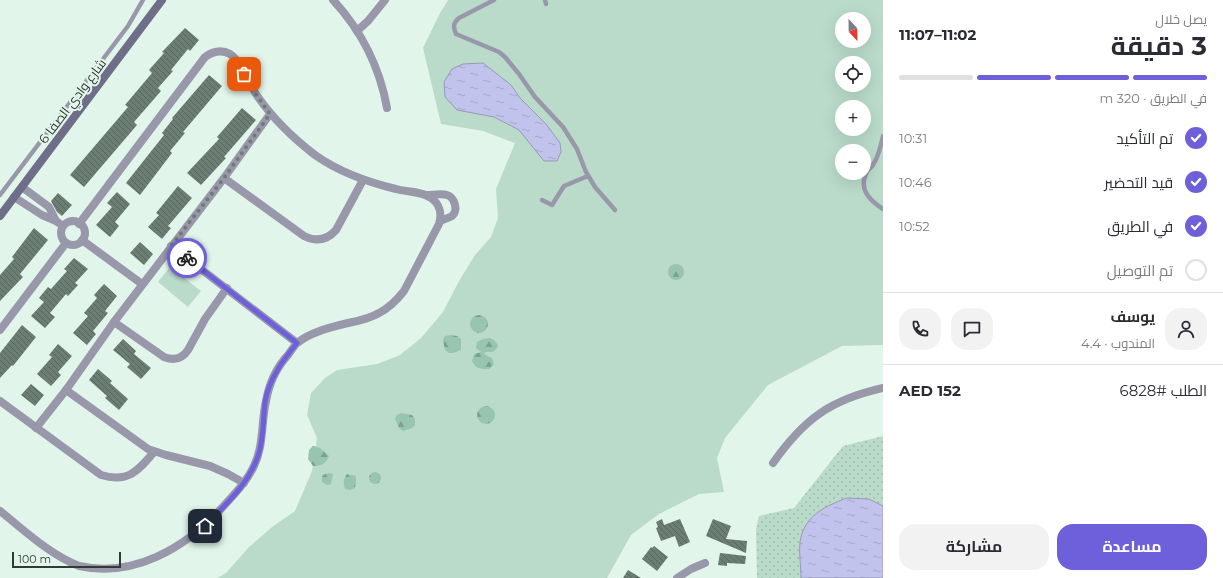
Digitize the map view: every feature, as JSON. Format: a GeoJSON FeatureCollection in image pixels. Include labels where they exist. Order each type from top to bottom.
{"type":"FeatureCollection","features":[{"type":"Feature","properties":{"kind":"main road","name":"شارع وادي الصفا 6"},"geometry":{"type":"LineString","coordinates":[[0,216],[162,0]]}},
{"type":"Feature","properties":{"kind":"street"},"geometry":{"type":"LineString","coordinates":[[333,0],[357,31],[375,65],[381,79],[387,108]]}},
{"type":"Feature","properties":{"kind":"street"},"geometry":{"type":"LineString","coordinates":[[357,31],[368,21],[385,0]]}},
{"type":"Feature","properties":{"kind":"street"},"geometry":{"type":"LineString","coordinates":[[79,224],[205,57],[210,54],[223,52],[233,56],[238,62],[250,86],[270,114],[289,134],[319,157],[363,180],[428,196],[445,194],[450,196],[455,206],[454,213],[450,217],[440,221]]}},
{"type":"Feature","properties":{"kind":"street"},"geometry":{"type":"LineString","coordinates":[[36,428],[66,390],[142,284],[224,178],[270,114]]}},
{"type":"Feature","properties":{"kind":"street"},"geometry":{"type":"LineString","coordinates":[[224,178],[304,236],[314,240],[324,239],[333,234],[363,180]]}},
{"type":"Feature","properties":{"kind":"street"},"geometry":{"type":"LineString","coordinates":[[14,197],[46,218],[60,224],[73,221],[79,224],[84,231],[82,240],[75,245],[66,243],[63,240],[60,224],[49,207],[22,187]]}},
{"type":"Feature","properties":{"kind":"street"},"geometry":{"type":"LineString","coordinates":[[27,206],[35,196]]}},
{"type":"Feature","properties":{"kind":"street"},"geometry":{"type":"LineString","coordinates":[[0,512],[60,558],[80,567],[102,572],[125,571],[147,565],[167,556],[186,542],[205,526],[244,483],[254,466],[259,453],[266,400],[270,384],[278,369],[297,343],[314,334],[378,314],[396,300],[404,291],[440,221],[440,209],[437,203],[428,196]]}},
{"type":"Feature","properties":{"kind":"street"},"geometry":{"type":"LineString","coordinates":[[82,240],[142,284]]}},
{"type":"Feature","properties":{"kind":"street"},"geometry":{"type":"LineString","coordinates":[[0,330],[66,243]]}},
{"type":"Feature","properties":{"kind":"street"},"geometry":{"type":"LineString","coordinates":[[171,246],[297,343]]}},
{"type":"Feature","properties":{"kind":"street"},"geometry":{"type":"LineString","coordinates":[[114,322],[164,357],[174,359],[180,358],[188,350],[205,319],[227,288]]}},
{"type":"Feature","properties":{"kind":"street"},"geometry":{"type":"LineString","coordinates":[[773,463],[796,433],[823,411],[854,396],[883,388]]}},
{"type":"Feature","properties":{"kind":"street"},"geometry":{"type":"LineString","coordinates":[[66,390],[154,452],[210,466],[244,483]]}},
{"type":"Feature","properties":{"kind":"street"},"geometry":{"type":"LineString","coordinates":[[0,401],[101,476],[118,478],[127,476],[142,466],[154,452]]}},
{"type":"Feature","properties":{"kind":"street"},"geometry":{"type":"LineString","coordinates":[[677,578],[691,569],[705,563]]}},
{"type":"Feature","properties":{"kind":"lane"},"geometry":{"type":"LineString","coordinates":[[0,195],[128,26],[143,0]]}},
{"type":"Feature","properties":{"kind":"lane"},"geometry":{"type":"LineString","coordinates":[[494,0],[459,18],[455,22],[453,29],[456,34],[499,52],[505,57],[535,97],[553,114],[570,136],[588,176],[595,187],[615,210]]}},
{"type":"Feature","properties":{"kind":"lane"},"geometry":{"type":"LineString","coordinates":[[883,136],[881,155],[865,177],[864,184],[868,198],[883,209]]}},
{"type":"Feature","properties":{"kind":"lane"},"geometry":{"type":"LineString","coordinates":[[542,200],[552,205],[564,186],[588,176]]}},
{"type":"Feature","properties":{"kind":"green space"},"geometry":{"type":"Polygon","coordinates":[[[448,0],[883,0],[883,345],[842,346],[768,385],[725,438],[717,458],[724,492],[699,494],[659,514],[631,535],[607,578],[217,578],[226,573],[249,547],[272,527],[295,511],[312,471],[317,438],[307,415],[311,393],[325,378],[337,370],[377,364],[400,355],[421,338],[443,312],[459,281],[475,255],[491,237],[498,218],[496,189],[515,143],[483,131],[441,124],[423,48],[448,0]]]}},
{"type":"Feature","properties":{"kind":"green space"},"geometry":{"type":"Polygon","coordinates":[[[676,264],[683,269],[684,272],[679,279],[676,280],[669,275],[668,272],[673,265],[676,264]]]}},
{"type":"Feature","properties":{"kind":"green space"},"geometry":{"type":"Polygon","coordinates":[[[170,267],[201,291],[188,307],[158,282],[170,267]]]}},
{"type":"Feature","properties":{"kind":"green space"},"geometry":{"type":"Polygon","coordinates":[[[475,315],[483,315],[488,320],[486,331],[483,333],[475,333],[470,328],[470,320],[475,315]]]}},
{"type":"Feature","properties":{"kind":"green space"},"geometry":{"type":"Polygon","coordinates":[[[445,336],[457,336],[461,339],[461,350],[449,353],[445,350],[443,340],[445,336]]]}},
{"type":"Feature","properties":{"kind":"green space"},"geometry":{"type":"Polygon","coordinates":[[[490,338],[498,345],[494,351],[486,352],[484,354],[492,358],[494,364],[489,369],[479,368],[475,366],[472,361],[474,354],[481,352],[476,348],[477,342],[490,338]]]}},
{"type":"Feature","properties":{"kind":"green space"},"geometry":{"type":"Polygon","coordinates":[[[482,406],[490,406],[495,411],[493,422],[490,424],[482,424],[477,419],[477,411],[482,406]]]}},
{"type":"Feature","properties":{"kind":"green space"},"geometry":{"type":"Polygon","coordinates":[[[401,413],[412,415],[415,419],[415,425],[412,428],[403,431],[399,428],[395,419],[397,415],[401,413]]]}},
{"type":"Feature","properties":{"kind":"green space"},"geometry":{"type":"Polygon","coordinates":[[[883,436],[883,578],[757,578],[756,529],[759,516],[794,508],[843,446],[883,436]]]}},
{"type":"Feature","properties":{"kind":"green space"},"geometry":{"type":"Polygon","coordinates":[[[313,446],[320,448],[329,456],[323,464],[318,466],[313,466],[308,459],[309,450],[313,446]]]}},
{"type":"Feature","properties":{"kind":"green space"},"geometry":{"type":"Polygon","coordinates":[[[373,472],[377,472],[381,478],[377,484],[373,484],[369,480],[369,476],[373,472]]]}},
{"type":"Feature","properties":{"kind":"green space"},"geometry":{"type":"Polygon","coordinates":[[[329,473],[333,474],[331,484],[327,485],[322,482],[322,476],[329,473]]]}},
{"type":"Feature","properties":{"kind":"green space"},"geometry":{"type":"Polygon","coordinates":[[[347,474],[356,476],[355,488],[350,490],[345,489],[344,485],[344,480],[347,474]]]}},
{"type":"Feature","properties":{"kind":"water"},"geometry":{"type":"Polygon","coordinates":[[[483,63],[511,85],[520,98],[546,124],[560,143],[561,152],[557,161],[544,161],[519,130],[494,117],[457,110],[445,97],[444,82],[452,69],[463,64],[483,63]]]}},
{"type":"Feature","properties":{"kind":"water"},"geometry":{"type":"Polygon","coordinates":[[[846,498],[869,499],[883,506],[883,578],[801,578],[800,546],[804,529],[812,517],[818,512],[846,498]]]}},
{"type":"Feature","properties":{"kind":"building"},"geometry":{"type":"Polygon","coordinates":[[[185,28],[199,40],[190,51],[188,49],[171,70],[173,71],[158,88],[161,91],[134,122],[137,125],[84,187],[70,175],[128,107],[125,105],[152,73],[149,70],[164,53],[162,52],[185,28]]]}},
{"type":"Feature","properties":{"kind":"building"},"geometry":{"type":"Polygon","coordinates":[[[209,75],[222,86],[183,132],[185,133],[170,151],[172,153],[140,195],[126,183],[164,135],[162,133],[173,119],[172,118],[209,75]]]}},
{"type":"Feature","properties":{"kind":"building"},"geometry":{"type":"Polygon","coordinates":[[[242,108],[256,120],[224,157],[226,158],[201,185],[187,173],[219,139],[217,137],[242,108]]]}},
{"type":"Feature","properties":{"kind":"building"},"geometry":{"type":"Polygon","coordinates":[[[178,186],[192,198],[168,226],[171,228],[162,239],[148,227],[159,215],[156,213],[178,186]]]}},
{"type":"Feature","properties":{"kind":"building"},"geometry":{"type":"Polygon","coordinates":[[[117,192],[130,204],[115,222],[119,226],[110,237],[96,225],[112,207],[107,203],[117,192]]]}},
{"type":"Feature","properties":{"kind":"building"},"geometry":{"type":"Polygon","coordinates":[[[58,193],[72,205],[62,216],[57,212],[51,201],[58,193]]]}},
{"type":"Feature","properties":{"kind":"building"},"geometry":{"type":"Polygon","coordinates":[[[34,228],[48,240],[20,274],[23,277],[0,301],[0,275],[14,259],[12,257],[34,228]]]}},
{"type":"Feature","properties":{"kind":"building"},"geometry":{"type":"Polygon","coordinates":[[[140,242],[153,254],[144,265],[130,253],[140,242]]]}},
{"type":"Feature","properties":{"kind":"building"},"geometry":{"type":"Polygon","coordinates":[[[74,258],[88,269],[75,283],[78,285],[68,296],[66,294],[50,313],[55,317],[45,328],[31,316],[44,302],[39,298],[48,287],[51,289],[67,271],[64,269],[74,258]]]}},
{"type":"Feature","properties":{"kind":"building"},"geometry":{"type":"Polygon","coordinates":[[[104,284],[117,296],[105,311],[108,313],[93,331],[96,334],[87,345],[73,333],[88,316],[84,313],[97,298],[94,295],[104,284]]]}},
{"type":"Feature","properties":{"kind":"building"},"geometry":{"type":"Polygon","coordinates":[[[22,325],[36,337],[13,366],[12,365],[0,378],[0,353],[22,325]]]}},
{"type":"Feature","properties":{"kind":"building"},"geometry":{"type":"Polygon","coordinates":[[[123,339],[136,351],[134,354],[151,368],[141,379],[127,367],[130,364],[113,350],[123,339]]]}},
{"type":"Feature","properties":{"kind":"building"},"geometry":{"type":"Polygon","coordinates":[[[58,344],[72,356],[58,372],[61,375],[51,386],[37,374],[52,357],[49,355],[58,344]]]}},
{"type":"Feature","properties":{"kind":"building"},"geometry":{"type":"Polygon","coordinates":[[[98,369],[112,381],[110,383],[128,399],[119,410],[105,398],[107,396],[89,380],[98,369]]]}},
{"type":"Feature","properties":{"kind":"building"},"geometry":{"type":"Polygon","coordinates":[[[31,384],[44,395],[35,406],[21,395],[31,384]]]}},
{"type":"Feature","properties":{"kind":"building"},"geometry":{"type":"Polygon","coordinates":[[[662,519],[664,525],[680,519],[690,542],[679,547],[675,536],[661,541],[656,528],[658,527],[656,522],[662,519]]]}},
{"type":"Feature","properties":{"kind":"building"},"geometry":{"type":"Polygon","coordinates":[[[713,519],[731,526],[726,539],[747,541],[746,553],[706,536],[713,519]]]}},
{"type":"Feature","properties":{"kind":"building"},"geometry":{"type":"Polygon","coordinates":[[[654,546],[668,557],[657,571],[642,559],[651,547],[652,548],[654,546]]]}},
{"type":"Feature","properties":{"kind":"building"},"geometry":{"type":"Polygon","coordinates":[[[720,553],[746,556],[745,564],[727,563],[727,566],[718,565],[720,553]]]}},
{"type":"Feature","properties":{"kind":"building"},"geometry":{"type":"Polygon","coordinates":[[[628,570],[641,578],[623,578],[628,570]]]}},
{"type":"Feature","properties":{"kind":"way so far"},"geometry":{"type":"LineString","coordinates":[[187,258],[171,246],[224,178],[270,114],[257,97],[244,74]]}},
{"type":"Feature","properties":{"kind":"route"},"geometry":{"type":"LineString","coordinates":[[187,258],[297,343],[286,356],[270,384],[266,400],[259,453],[254,466],[244,483],[205,526]]}}]}
